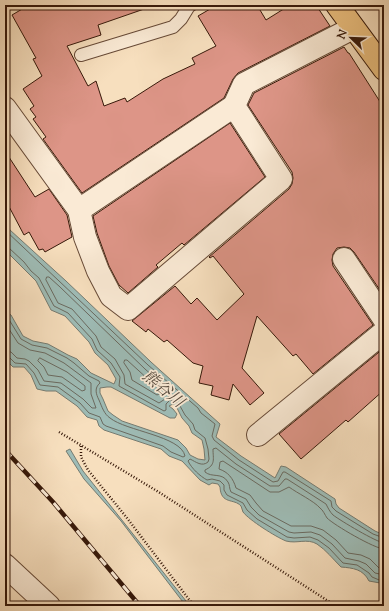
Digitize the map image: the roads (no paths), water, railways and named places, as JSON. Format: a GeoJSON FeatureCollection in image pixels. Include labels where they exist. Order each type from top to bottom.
{"type":"FeatureCollection","features":[{"type":"Feature","properties":{"kind":"main road"},"geometry":{"type":"LineString","coordinates":[[337,5],[384,69]]}},
{"type":"Feature","properties":{"kind":"street"},"geometry":{"type":"LineString","coordinates":[[79,210],[234,106],[244,84],[353,28]]}},
{"type":"Feature","properties":{"kind":"street"},"geometry":{"type":"LineString","coordinates":[[5,108],[79,210],[85,237],[98,271],[111,296],[128,309],[281,179],[234,106]]}},
{"type":"Feature","properties":{"kind":"street"},"geometry":{"type":"LineString","coordinates":[[344,259],[384,319]]}},
{"type":"Feature","properties":{"kind":"street"},"geometry":{"type":"LineString","coordinates":[[258,435],[384,332]]}},
{"type":"Feature","properties":{"kind":"street"},"geometry":{"type":"LineString","coordinates":[[5,565],[49,606]]}},
{"type":"Feature","properties":{"kind":"lane"},"geometry":{"type":"LineString","coordinates":[[81,55],[174,27],[191,5]]}},
{"type":"Feature","properties":{"kind":"water","name":"熊谷川"},"geometry":{"type":"Polygon","coordinates":[[[5,223],[10,230],[151,362],[220,424],[216,437],[241,456],[275,478],[281,466],[286,467],[335,499],[339,508],[375,531],[384,535],[384,587],[380,583],[369,581],[364,574],[357,570],[341,567],[313,542],[286,541],[257,524],[243,512],[241,506],[225,499],[218,484],[212,483],[209,485],[200,480],[182,461],[169,456],[161,449],[104,430],[99,426],[97,420],[87,417],[77,406],[56,391],[37,389],[31,375],[24,367],[13,367],[5,359],[5,311],[11,315],[23,336],[33,341],[48,344],[77,359],[91,373],[114,384],[116,379],[108,365],[95,353],[89,342],[65,316],[51,310],[36,281],[5,250],[5,223]],[[111,387],[100,388],[100,393],[108,411],[113,415],[122,421],[178,440],[186,448],[190,455],[198,459],[205,460],[202,440],[192,433],[189,426],[173,404],[169,406],[177,414],[175,418],[170,418],[111,387]]]}},
{"type":"Feature","properties":{"kind":"water"},"geometry":{"type":"Polygon","coordinates":[[[70,449],[83,471],[190,606],[186,606],[121,521],[84,479],[66,451],[70,449]]]}},
{"type":"Feature","properties":{"kind":"railway"},"geometry":{"type":"LineString","coordinates":[[5,450],[53,502],[140,606]]}}]}
